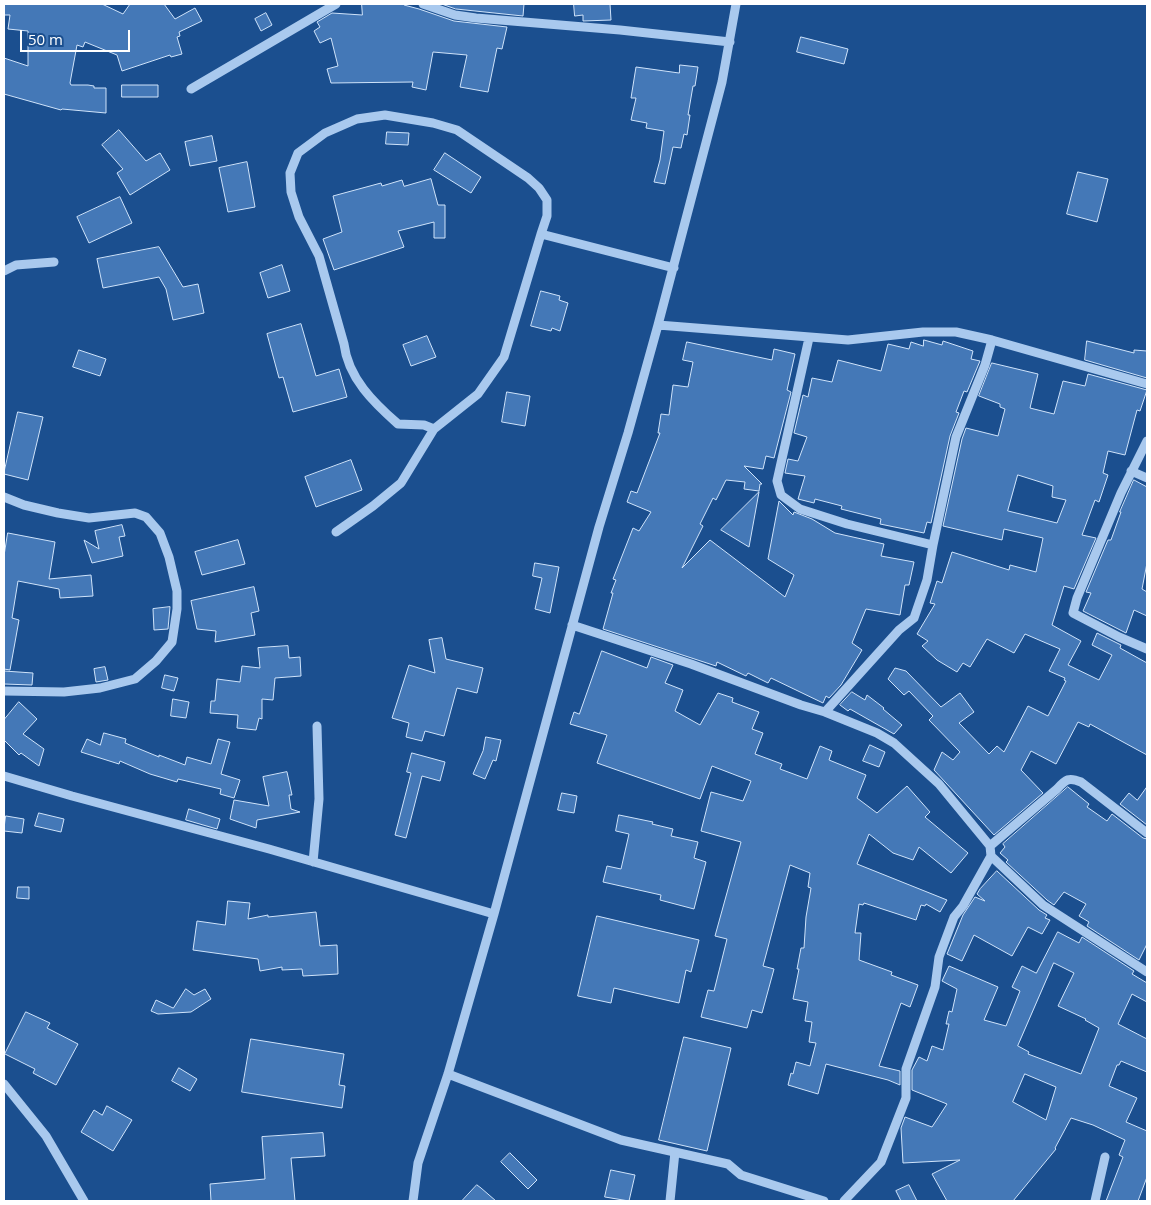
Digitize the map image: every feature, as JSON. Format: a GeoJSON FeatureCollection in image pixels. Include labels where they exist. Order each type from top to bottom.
{"type":"FeatureCollection","features":[{"type":"Feature","properties":{"kind":"street"},"geometry":{"type":"LineString","coordinates":[[191,89],[336,4]]}},
{"type":"Feature","properties":{"kind":"street"},"geometry":{"type":"LineString","coordinates":[[423,4],[455,15],[476,18],[620,30],[730,42]]}},
{"type":"Feature","properties":{"kind":"street"},"geometry":{"type":"LineString","coordinates":[[412,1201],[418,1163],[448,1074],[494,914],[572,624],[674,268],[722,82],[736,4]]}},
{"type":"Feature","properties":{"kind":"street"},"geometry":{"type":"LineString","coordinates":[[336,532],[373,506],[401,482],[434,429],[478,394],[504,357],[547,216],[547,200],[539,188],[528,178],[457,130],[433,123],[385,115],[357,119],[325,133],[298,153],[290,173],[291,192],[299,217],[319,256],[344,344],[345,355],[368,396],[398,424],[424,425],[434,429]]}},
{"type":"Feature","properties":{"kind":"street"},"geometry":{"type":"LineString","coordinates":[[541,234],[674,268]]}},
{"type":"Feature","properties":{"kind":"street"},"geometry":{"type":"LineString","coordinates":[[4,271],[16,265],[54,262]]}},
{"type":"Feature","properties":{"kind":"street"},"geometry":{"type":"LineString","coordinates":[[658,325],[848,340],[922,332],[956,332],[992,340],[1147,384]]}},
{"type":"Feature","properties":{"kind":"street"},"geometry":{"type":"LineString","coordinates":[[809,338],[776,481],[781,495],[800,509],[847,524],[933,545]]}},
{"type":"Feature","properties":{"kind":"street"},"geometry":{"type":"LineString","coordinates":[[825,712],[899,630],[914,618],[927,580],[956,438],[985,365],[992,340]]}},
{"type":"Feature","properties":{"kind":"street"},"geometry":{"type":"LineString","coordinates":[[1147,441],[1120,493],[1073,613],[1119,637],[1147,648]]}},
{"type":"Feature","properties":{"kind":"street"},"geometry":{"type":"LineString","coordinates":[[1132,471],[1147,478]]}},
{"type":"Feature","properties":{"kind":"street"},"geometry":{"type":"LineString","coordinates":[[4,497],[50,511],[89,518],[135,513],[146,517],[160,533],[169,556],[177,591],[177,609],[172,642],[156,661],[135,679],[100,688],[64,692],[4,691]]}},
{"type":"Feature","properties":{"kind":"street"},"geometry":{"type":"LineString","coordinates":[[572,624],[825,712],[877,733],[894,743],[938,784],[990,846],[991,856],[963,906],[954,917],[939,957],[935,987],[906,1068],[906,1098],[881,1162],[844,1201]]}},
{"type":"Feature","properties":{"kind":"street"},"geometry":{"type":"LineString","coordinates":[[313,862],[319,799],[317,726]]}},
{"type":"Feature","properties":{"kind":"street"},"geometry":{"type":"LineString","coordinates":[[4,776],[494,914]]}},
{"type":"Feature","properties":{"kind":"street"},"geometry":{"type":"LineString","coordinates":[[990,846],[1065,780],[1072,778],[1082,782],[1147,833]]}},
{"type":"Feature","properties":{"kind":"street"},"geometry":{"type":"LineString","coordinates":[[991,856],[1044,906],[1147,972]]}},
{"type":"Feature","properties":{"kind":"street"},"geometry":{"type":"LineString","coordinates":[[448,1074],[621,1140],[728,1164],[741,1174],[824,1201]]}},
{"type":"Feature","properties":{"kind":"street"},"geometry":{"type":"LineString","coordinates":[[4,1084],[46,1136],[84,1201]]}},
{"type":"Feature","properties":{"kind":"street"},"geometry":{"type":"LineString","coordinates":[[670,1201],[675,1152]]}},
{"type":"Feature","properties":{"kind":"street"},"geometry":{"type":"LineString","coordinates":[[1095,1201],[1105,1158]]}},
{"type":"Feature","properties":{"kind":"building"},"geometry":{"type":"Polygon","coordinates":[[[4,4],[102,4],[123,14],[130,4],[164,4],[175,19],[195,8],[202,21],[179,32],[180,36],[177,37],[182,54],[171,57],[170,55],[122,71],[117,55],[85,42],[83,47],[77,45],[70,83],[71,85],[106,88],[106,113],[61,110],[4,94],[4,58],[28,66],[28,31],[8,29],[10,15],[4,15],[4,4]]]}},
{"type":"Feature","properties":{"kind":"building"},"geometry":{"type":"Polygon","coordinates":[[[362,4],[404,4],[454,21],[507,27],[502,49],[497,48],[488,92],[460,87],[467,55],[433,52],[426,90],[412,87],[413,82],[331,83],[327,69],[338,66],[331,38],[320,43],[314,31],[320,27],[317,22],[332,13],[362,15],[362,4]]]}},
{"type":"Feature","properties":{"kind":"building"},"geometry":{"type":"Polygon","coordinates":[[[442,4],[524,4],[523,16],[456,9],[442,4]]]}},
{"type":"Feature","properties":{"kind":"building"},"geometry":{"type":"Polygon","coordinates":[[[574,4],[610,4],[611,20],[583,21],[583,15],[575,16],[574,4]]]}},
{"type":"Feature","properties":{"kind":"building"},"geometry":{"type":"Polygon","coordinates":[[[266,13],[272,25],[261,31],[255,19],[266,13]]]}},
{"type":"Feature","properties":{"kind":"building"},"geometry":{"type":"Polygon","coordinates":[[[801,37],[848,49],[844,64],[797,52],[801,37]]]}},
{"type":"Feature","properties":{"kind":"building"},"geometry":{"type":"Polygon","coordinates":[[[680,65],[698,67],[688,115],[690,115],[687,135],[684,134],[681,148],[673,147],[665,184],[654,182],[660,160],[664,131],[646,128],[647,123],[631,120],[636,98],[631,98],[636,67],[679,73],[680,65]]]}},
{"type":"Feature","properties":{"kind":"building"},"geometry":{"type":"Polygon","coordinates":[[[122,85],[158,85],[158,97],[122,97],[122,85]]]}},
{"type":"Feature","properties":{"kind":"building"},"geometry":{"type":"Polygon","coordinates":[[[119,130],[146,161],[160,153],[170,170],[130,195],[117,173],[123,169],[102,145],[119,130]]]}},
{"type":"Feature","properties":{"kind":"building"},"geometry":{"type":"Polygon","coordinates":[[[387,132],[409,133],[408,145],[386,144],[387,132]]]}},
{"type":"Feature","properties":{"kind":"building"},"geometry":{"type":"Polygon","coordinates":[[[212,136],[217,161],[190,166],[185,142],[212,136]]]}},
{"type":"Feature","properties":{"kind":"building"},"geometry":{"type":"Polygon","coordinates":[[[445,153],[481,177],[471,193],[434,170],[445,153]]]}},
{"type":"Feature","properties":{"kind":"building"},"geometry":{"type":"Polygon","coordinates":[[[247,162],[255,207],[228,212],[219,168],[247,162]]]}},
{"type":"Feature","properties":{"kind":"building"},"geometry":{"type":"Polygon","coordinates":[[[1078,172],[1108,179],[1097,222],[1067,214],[1078,172]]]}},
{"type":"Feature","properties":{"kind":"building"},"geometry":{"type":"Polygon","coordinates":[[[431,179],[438,205],[445,205],[445,238],[434,238],[434,222],[398,231],[404,247],[334,270],[323,239],[342,232],[333,196],[381,183],[382,186],[402,180],[404,186],[431,179]]]}},
{"type":"Feature","properties":{"kind":"building"},"geometry":{"type":"Polygon","coordinates":[[[120,197],[132,223],[89,243],[77,217],[120,197]]]}},
{"type":"Feature","properties":{"kind":"building"},"geometry":{"type":"Polygon","coordinates":[[[159,247],[183,287],[198,284],[204,313],[173,320],[166,289],[159,277],[103,288],[97,259],[159,247]]]}},
{"type":"Feature","properties":{"kind":"building"},"geometry":{"type":"Polygon","coordinates":[[[282,265],[290,291],[268,298],[260,273],[282,265]]]}},
{"type":"Feature","properties":{"kind":"building"},"geometry":{"type":"Polygon","coordinates":[[[541,291],[560,296],[559,300],[568,303],[560,331],[552,328],[551,331],[531,326],[541,291]]]}},
{"type":"Feature","properties":{"kind":"building"},"geometry":{"type":"Polygon","coordinates":[[[301,324],[316,376],[339,369],[347,397],[293,412],[283,377],[279,378],[267,334],[301,324]]]}},
{"type":"Feature","properties":{"kind":"building"},"geometry":{"type":"Polygon","coordinates":[[[427,336],[436,357],[411,366],[403,345],[427,336]]]}},
{"type":"Feature","properties":{"kind":"building"},"geometry":{"type":"Polygon","coordinates":[[[924,340],[942,345],[943,341],[973,351],[971,359],[980,361],[967,392],[964,391],[956,412],[959,413],[950,436],[931,523],[927,522],[924,533],[880,524],[881,519],[841,509],[842,506],[815,499],[814,503],[798,499],[805,476],[785,473],[788,459],[798,461],[807,437],[794,433],[803,395],[808,397],[812,378],[832,382],[838,360],[881,371],[888,344],[909,349],[911,342],[923,346],[924,340]]]}},
{"type":"Feature","properties":{"kind":"building"},"geometry":{"type":"Polygon","coordinates":[[[1087,341],[1134,353],[1134,350],[1147,351],[1147,378],[1085,360],[1087,341]]]}},
{"type":"Feature","properties":{"kind":"building"},"geometry":{"type":"Polygon","coordinates":[[[687,342],[772,360],[774,349],[795,354],[787,390],[791,392],[774,458],[766,456],[763,469],[744,466],[762,484],[760,484],[759,491],[744,489],[745,482],[726,480],[716,500],[713,498],[700,524],[703,526],[682,568],[710,540],[785,597],[794,575],[768,559],[779,501],[793,515],[794,512],[812,519],[835,533],[884,544],[881,556],[914,562],[909,585],[905,585],[900,615],[866,609],[852,643],[862,650],[841,685],[829,698],[826,696],[823,703],[771,678],[768,683],[748,673],[746,676],[717,662],[716,666],[603,629],[616,580],[613,579],[633,528],[639,531],[651,512],[627,502],[631,491],[637,493],[660,433],[658,433],[661,414],[669,415],[673,385],[688,387],[693,362],[683,360],[687,342]]]}},
{"type":"Feature","properties":{"kind":"building"},"geometry":{"type":"Polygon","coordinates":[[[79,350],[106,359],[100,376],[73,367],[79,350]]]}},
{"type":"Feature","properties":{"kind":"building"},"geometry":{"type":"Polygon","coordinates":[[[992,363],[1038,374],[1030,408],[1054,414],[1063,381],[1085,386],[1088,374],[1147,390],[1140,411],[1137,410],[1125,455],[1108,451],[1103,473],[1108,475],[1099,502],[1095,500],[1082,535],[1096,538],[1074,589],[1064,586],[1052,625],[1081,641],[1068,665],[1099,680],[1112,655],[1092,645],[1097,633],[1121,645],[1120,648],[1147,663],[1147,755],[1090,724],[1089,727],[1078,722],[1056,764],[1031,751],[1021,770],[1043,793],[994,835],[934,770],[942,752],[953,760],[960,752],[929,720],[933,716],[909,691],[904,695],[888,679],[895,668],[906,671],[941,707],[960,693],[974,712],[959,723],[989,754],[997,746],[1004,752],[1028,706],[1048,716],[1066,681],[1064,680],[1065,678],[1049,671],[1060,649],[1025,634],[1014,653],[987,639],[970,667],[963,663],[957,672],[937,660],[922,646],[928,641],[917,634],[935,604],[930,603],[937,581],[942,583],[952,552],[1009,570],[1010,565],[1036,572],[1043,538],[1004,529],[1002,540],[943,526],[966,428],[998,436],[1005,409],[1000,407],[1000,404],[979,396],[992,363]],[[1018,475],[1008,511],[1057,523],[1066,500],[1052,497],[1053,486],[1018,475]]]}},
{"type":"Feature","properties":{"kind":"building"},"geometry":{"type":"Polygon","coordinates":[[[507,392],[530,396],[525,426],[502,422],[507,392]]]}},
{"type":"Feature","properties":{"kind":"building"},"geometry":{"type":"Polygon","coordinates":[[[18,412],[43,417],[28,480],[4,474],[18,412]]]}},
{"type":"Feature","properties":{"kind":"building"},"geometry":{"type":"Polygon","coordinates":[[[351,460],[362,490],[316,507],[305,477],[351,460]]]}},
{"type":"Feature","properties":{"kind":"building"},"geometry":{"type":"Polygon","coordinates":[[[1134,480],[1147,487],[1147,563],[1142,589],[1147,592],[1147,616],[1134,610],[1126,633],[1083,611],[1091,593],[1086,592],[1108,540],[1111,540],[1120,512],[1134,480]]]}},
{"type":"Feature","properties":{"kind":"building"},"geometry":{"type":"Polygon","coordinates":[[[759,492],[749,547],[721,530],[759,492]]]}},
{"type":"Feature","properties":{"kind":"building"},"geometry":{"type":"Polygon","coordinates":[[[122,525],[125,536],[119,537],[123,556],[92,563],[84,540],[99,549],[95,531],[122,525]]]}},
{"type":"Feature","properties":{"kind":"building"},"geometry":{"type":"Polygon","coordinates":[[[8,533],[55,542],[49,579],[91,575],[93,596],[60,598],[59,589],[18,581],[12,618],[19,620],[10,670],[4,669],[4,556],[8,533]]]}},
{"type":"Feature","properties":{"kind":"building"},"geometry":{"type":"Polygon","coordinates":[[[238,540],[245,564],[202,575],[195,552],[238,540]]]}},
{"type":"Feature","properties":{"kind":"building"},"geometry":{"type":"Polygon","coordinates":[[[535,563],[559,567],[550,613],[535,609],[542,578],[533,576],[535,563]]]}},
{"type":"Feature","properties":{"kind":"building"},"geometry":{"type":"Polygon","coordinates":[[[254,587],[259,611],[251,613],[255,635],[215,642],[216,631],[197,629],[191,601],[254,587]]]}},
{"type":"Feature","properties":{"kind":"building"},"geometry":{"type":"Polygon","coordinates":[[[170,607],[168,629],[154,630],[153,609],[170,607]]]}},
{"type":"Feature","properties":{"kind":"building"},"geometry":{"type":"Polygon","coordinates":[[[442,638],[446,659],[483,668],[477,693],[457,688],[444,736],[425,731],[422,741],[406,737],[409,723],[392,718],[409,665],[435,673],[429,640],[442,638]]]}},
{"type":"Feature","properties":{"kind":"building"},"geometry":{"type":"Polygon","coordinates":[[[288,646],[289,658],[300,657],[301,676],[275,678],[273,700],[262,699],[262,719],[259,718],[256,730],[237,728],[238,715],[210,713],[211,701],[215,701],[217,679],[240,682],[242,666],[260,668],[258,648],[288,646]]]}},
{"type":"Feature","properties":{"kind":"building"},"geometry":{"type":"Polygon","coordinates":[[[602,651],[647,668],[651,657],[673,665],[665,683],[683,690],[675,711],[700,725],[718,693],[733,698],[732,702],[759,712],[752,729],[763,733],[755,754],[782,764],[780,769],[807,779],[820,746],[832,751],[829,760],[866,775],[857,798],[877,813],[907,786],[930,812],[925,817],[968,853],[951,873],[919,847],[913,860],[893,853],[869,834],[857,864],[947,900],[940,912],[926,904],[925,906],[921,905],[916,920],[864,903],[863,905],[859,904],[855,933],[861,933],[859,960],[892,972],[891,975],[918,985],[910,1007],[901,1003],[879,1066],[900,1071],[900,1085],[888,1080],[826,1064],[818,1094],[788,1085],[796,1062],[810,1066],[816,1043],[809,1042],[812,1022],[805,1021],[808,1002],[793,999],[801,948],[804,948],[806,917],[811,888],[808,887],[810,873],[790,865],[763,966],[774,969],[762,1013],[752,1010],[747,1028],[701,1017],[708,990],[714,991],[727,939],[715,936],[741,842],[701,831],[711,792],[743,801],[751,781],[712,766],[700,799],[597,763],[607,735],[570,724],[574,712],[579,714],[602,651]]]}},
{"type":"Feature","properties":{"kind":"building"},"geometry":{"type":"Polygon","coordinates":[[[105,667],[108,680],[96,682],[94,669],[105,667]]]}},
{"type":"Feature","properties":{"kind":"building"},"geometry":{"type":"Polygon","coordinates":[[[4,671],[33,673],[32,685],[4,684],[4,671]]]}},
{"type":"Feature","properties":{"kind":"building"},"geometry":{"type":"Polygon","coordinates":[[[165,675],[178,678],[174,691],[162,688],[165,675]]]}},
{"type":"Feature","properties":{"kind":"building"},"geometry":{"type":"Polygon","coordinates":[[[852,692],[865,700],[867,695],[902,725],[894,734],[850,709],[848,711],[840,705],[852,692]]]}},
{"type":"Feature","properties":{"kind":"building"},"geometry":{"type":"Polygon","coordinates":[[[173,699],[189,702],[186,718],[171,716],[173,699]]]}},
{"type":"Feature","properties":{"kind":"building"},"geometry":{"type":"Polygon","coordinates":[[[19,702],[37,719],[23,734],[44,749],[39,766],[21,753],[19,755],[4,740],[4,720],[19,702]]]}},
{"type":"Feature","properties":{"kind":"building"},"geometry":{"type":"Polygon","coordinates":[[[104,733],[126,739],[125,743],[185,765],[187,757],[211,764],[218,739],[230,742],[221,774],[240,780],[234,798],[220,794],[221,789],[178,779],[177,782],[150,774],[120,761],[119,764],[81,752],[87,739],[100,745],[104,733]]]}},
{"type":"Feature","properties":{"kind":"building"},"geometry":{"type":"Polygon","coordinates":[[[486,737],[501,740],[496,761],[493,760],[485,779],[473,774],[483,751],[486,737]]]}},
{"type":"Feature","properties":{"kind":"building"},"geometry":{"type":"Polygon","coordinates":[[[870,745],[885,752],[879,767],[863,761],[870,745]]]}},
{"type":"Feature","properties":{"kind":"building"},"geometry":{"type":"Polygon","coordinates":[[[412,753],[445,762],[440,781],[422,776],[406,838],[395,835],[411,773],[407,772],[412,753]]]}},
{"type":"Feature","properties":{"kind":"building"},"geometry":{"type":"Polygon","coordinates":[[[287,772],[292,795],[289,795],[291,809],[300,812],[257,820],[256,828],[230,819],[234,800],[269,806],[263,777],[287,772]]]}},
{"type":"Feature","properties":{"kind":"building"},"geometry":{"type":"Polygon","coordinates":[[[1068,787],[1089,804],[1087,807],[1107,821],[1112,814],[1143,838],[1147,839],[1147,944],[1139,960],[1087,926],[1089,922],[1079,916],[1086,904],[1064,892],[1054,905],[1006,862],[1008,860],[1000,853],[1005,847],[1003,844],[1068,787]]]}},
{"type":"Feature","properties":{"kind":"building"},"geometry":{"type":"Polygon","coordinates":[[[1147,787],[1147,825],[1120,804],[1129,793],[1137,800],[1147,787]]]}},
{"type":"Feature","properties":{"kind":"building"},"geometry":{"type":"Polygon","coordinates":[[[562,793],[577,796],[574,813],[558,810],[562,793]]]}},
{"type":"Feature","properties":{"kind":"building"},"geometry":{"type":"Polygon","coordinates":[[[189,809],[220,819],[217,829],[186,820],[189,809]]]}},
{"type":"Feature","properties":{"kind":"building"},"geometry":{"type":"Polygon","coordinates":[[[39,813],[64,819],[61,832],[35,826],[39,813]]]}},
{"type":"Feature","properties":{"kind":"building"},"geometry":{"type":"Polygon","coordinates":[[[619,815],[653,822],[652,824],[673,829],[671,836],[698,842],[694,858],[706,862],[694,909],[660,900],[661,895],[603,882],[607,866],[621,869],[629,834],[616,831],[619,815]]]}},
{"type":"Feature","properties":{"kind":"building"},"geometry":{"type":"Polygon","coordinates":[[[6,816],[24,819],[22,833],[4,831],[6,816]]]}},
{"type":"Feature","properties":{"kind":"building"},"geometry":{"type":"Polygon","coordinates":[[[997,871],[1039,910],[1047,915],[1045,918],[1050,920],[1042,934],[1028,927],[1012,956],[974,935],[962,961],[947,954],[963,915],[975,897],[985,901],[977,894],[997,871]]]}},
{"type":"Feature","properties":{"kind":"building"},"geometry":{"type":"Polygon","coordinates":[[[18,887],[29,887],[29,899],[17,898],[18,887]]]}},
{"type":"Feature","properties":{"kind":"building"},"geometry":{"type":"Polygon","coordinates":[[[228,901],[250,903],[248,919],[268,915],[268,917],[316,912],[320,946],[337,945],[338,974],[303,976],[302,969],[282,970],[282,967],[260,971],[258,959],[193,950],[197,921],[225,925],[228,901]]]}},
{"type":"Feature","properties":{"kind":"building"},"geometry":{"type":"Polygon","coordinates":[[[597,916],[699,940],[691,972],[686,970],[679,1003],[614,988],[611,1003],[578,996],[597,916]]]}},
{"type":"Feature","properties":{"kind":"building"},"geometry":{"type":"Polygon","coordinates":[[[1058,932],[1079,943],[1082,937],[1134,971],[1132,974],[1147,983],[1147,1002],[1132,994],[1118,1024],[1147,1039],[1147,1072],[1121,1061],[1117,1065],[1109,1086],[1137,1098],[1126,1122],[1147,1131],[1147,1177],[1138,1201],[1106,1201],[1123,1157],[1119,1155],[1125,1140],[1093,1125],[1071,1118],[1056,1149],[1013,1201],[947,1201],[932,1174],[960,1160],[903,1163],[901,1128],[905,1117],[932,1127],[947,1104],[912,1090],[912,1070],[919,1057],[927,1061],[932,1046],[943,1050],[949,1024],[946,1024],[949,1011],[952,1012],[957,989],[942,981],[949,966],[998,987],[984,1020],[1006,1026],[1020,991],[1012,987],[1022,966],[1036,973],[1058,932]],[[1054,963],[1018,1046],[1029,1052],[1028,1054],[1081,1074],[1099,1028],[1086,1019],[1058,1006],[1074,973],[1054,963]],[[1025,1074],[1013,1102],[1046,1120],[1056,1087],[1025,1074]]]}},
{"type":"Feature","properties":{"kind":"building"},"geometry":{"type":"Polygon","coordinates":[[[186,989],[194,995],[205,989],[211,999],[191,1012],[158,1014],[151,1011],[156,1000],[173,1008],[186,989]]]}},
{"type":"Feature","properties":{"kind":"building"},"geometry":{"type":"Polygon","coordinates":[[[26,1012],[50,1023],[47,1028],[78,1044],[56,1085],[33,1073],[35,1069],[5,1054],[26,1012]]]}},
{"type":"Feature","properties":{"kind":"building"},"geometry":{"type":"Polygon","coordinates":[[[684,1037],[731,1048],[707,1151],[659,1140],[684,1037]]]}},
{"type":"Feature","properties":{"kind":"building"},"geometry":{"type":"Polygon","coordinates":[[[251,1039],[344,1054],[339,1085],[345,1086],[342,1108],[242,1092],[251,1039]]]}},
{"type":"Feature","properties":{"kind":"building"},"geometry":{"type":"Polygon","coordinates":[[[179,1068],[197,1079],[190,1091],[172,1081],[179,1068]]]}},
{"type":"Feature","properties":{"kind":"building"},"geometry":{"type":"Polygon","coordinates":[[[107,1106],[132,1120],[113,1151],[81,1132],[94,1110],[102,1115],[107,1106]]]}},
{"type":"Feature","properties":{"kind":"building"},"geometry":{"type":"Polygon","coordinates":[[[323,1133],[325,1156],[291,1158],[295,1201],[211,1201],[210,1184],[265,1179],[262,1137],[323,1133]]]}},
{"type":"Feature","properties":{"kind":"building"},"geometry":{"type":"Polygon","coordinates":[[[510,1153],[537,1180],[528,1189],[501,1162],[510,1153]]]}},
{"type":"Feature","properties":{"kind":"building"},"geometry":{"type":"Polygon","coordinates":[[[611,1170],[635,1175],[629,1201],[605,1197],[611,1170]]]}},
{"type":"Feature","properties":{"kind":"building"},"geometry":{"type":"Polygon","coordinates":[[[477,1185],[481,1188],[496,1201],[462,1201],[477,1185]]]}},
{"type":"Feature","properties":{"kind":"building"},"geometry":{"type":"Polygon","coordinates":[[[909,1185],[917,1201],[901,1201],[896,1191],[909,1185]]]}}]}
